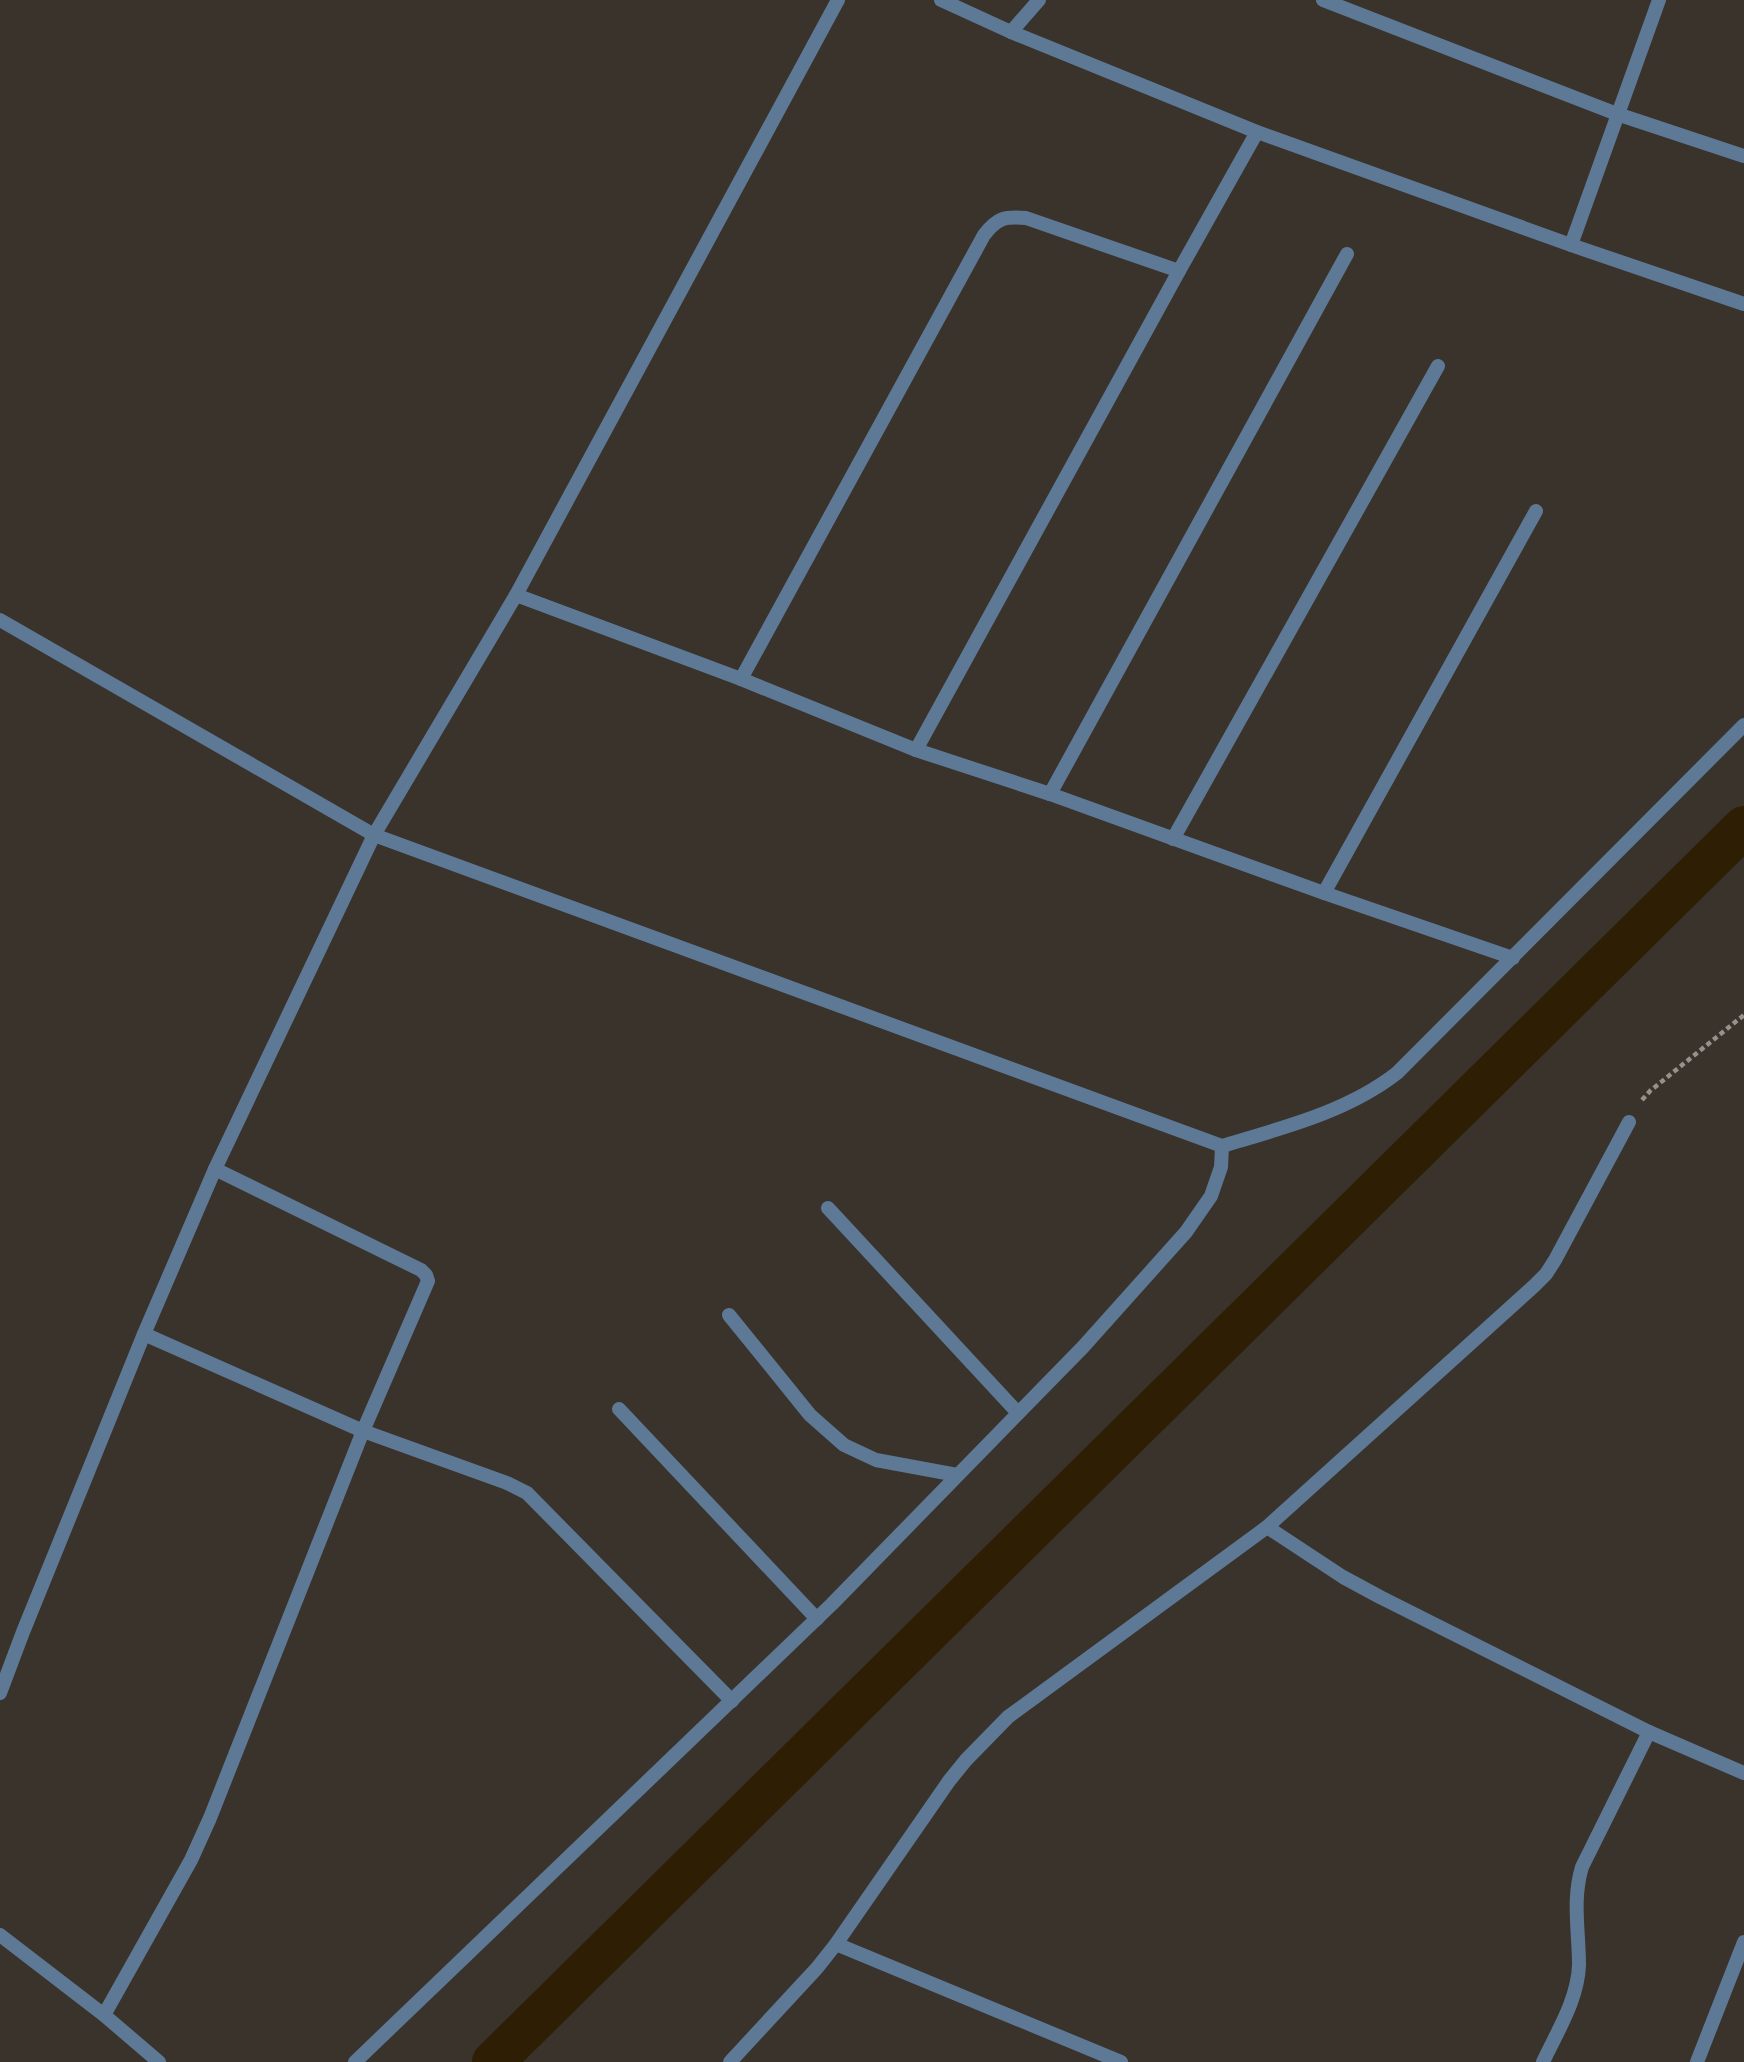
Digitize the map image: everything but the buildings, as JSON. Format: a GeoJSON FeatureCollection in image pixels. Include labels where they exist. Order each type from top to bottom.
{"type":"FeatureCollection","features":[{"type":"Feature","properties":{"kind":"street"},"geometry":{"type":"LineString","coordinates":[[0,1693],[144,1334],[215,1169],[373,835],[516,596],[838,0]]}},
{"type":"Feature","properties":{"kind":"street"},"geometry":{"type":"LineString","coordinates":[[941,0],[1012,32],[1257,132],[1570,245],[1744,304]]}},
{"type":"Feature","properties":{"kind":"street"},"geometry":{"type":"LineString","coordinates":[[1012,32],[1039,0]]}},
{"type":"Feature","properties":{"kind":"street"},"geometry":{"type":"LineString","coordinates":[[1323,0],[1617,114],[1744,156]]}},
{"type":"Feature","properties":{"kind":"street"},"geometry":{"type":"LineString","coordinates":[[1570,245],[1659,0]]}},
{"type":"Feature","properties":{"kind":"street"},"geometry":{"type":"LineString","coordinates":[[916,750],[1257,132]]}},
{"type":"Feature","properties":{"kind":"street"},"geometry":{"type":"LineString","coordinates":[[741,679],[991,226],[1001,218],[1026,218],[1179,271]]}},
{"type":"Feature","properties":{"kind":"street"},"geometry":{"type":"LineString","coordinates":[[1050,794],[1347,254]]}},
{"type":"Feature","properties":{"kind":"street"},"geometry":{"type":"LineString","coordinates":[[1173,839],[1438,366]]}},
{"type":"Feature","properties":{"kind":"street"},"geometry":{"type":"LineString","coordinates":[[1324,893],[1536,511]]}},
{"type":"Feature","properties":{"kind":"street"},"geometry":{"type":"LineString","coordinates":[[516,596],[741,679],[916,750],[1050,794],[1513,958]]}},
{"type":"Feature","properties":{"kind":"street"},"geometry":{"type":"LineString","coordinates":[[0,620],[373,835],[1222,1146],[1286,1127],[1354,1101],[1377,1089],[1397,1073],[1744,725]]}},
{"type":"Feature","properties":{"kind":"street"},"geometry":{"type":"LineString","coordinates":[[730,2062],[817,1968],[949,1781],[1008,1717],[1266,1527],[1546,1274],[1629,1122]]}},
{"type":"Feature","properties":{"kind":"street"},"geometry":{"type":"LineString","coordinates":[[355,2062],[817,1619],[1083,1347],[1186,1232],[1211,1196],[1220,1167],[1222,1146]]}},
{"type":"Feature","properties":{"kind":"street"},"geometry":{"type":"LineString","coordinates":[[104,2015],[191,1860],[210,1818],[363,1430],[428,1281],[421,1270],[215,1169]]}},
{"type":"Feature","properties":{"kind":"street"},"geometry":{"type":"LineString","coordinates":[[828,1208],[1018,1413]]}},
{"type":"Feature","properties":{"kind":"street"},"geometry":{"type":"LineString","coordinates":[[729,1315],[810,1415],[844,1445],[876,1460],[957,1475]]}},
{"type":"Feature","properties":{"kind":"street"},"geometry":{"type":"LineString","coordinates":[[144,1334],[363,1430],[507,1483],[527,1493],[732,1700]]}},
{"type":"Feature","properties":{"kind":"street"},"geometry":{"type":"LineString","coordinates":[[619,1409],[817,1619]]}},
{"type":"Feature","properties":{"kind":"street"},"geometry":{"type":"LineString","coordinates":[[1266,1527],[1360,1587],[1649,1732],[1744,1773]]}},
{"type":"Feature","properties":{"kind":"street"},"geometry":{"type":"LineString","coordinates":[[1543,2062],[1573,1996],[1577,1980],[1579,1966],[1576,1900],[1582,1867],[1649,1732]]}},
{"type":"Feature","properties":{"kind":"street"},"geometry":{"type":"LineString","coordinates":[[0,1935],[104,2015],[159,2062]]}},
{"type":"Feature","properties":{"kind":"street"},"geometry":{"type":"LineString","coordinates":[[1697,2062],[1744,1942]]}},
{"type":"Feature","properties":{"kind":"street"},"geometry":{"type":"LineString","coordinates":[[836,1944],[1121,2062]]}},
{"type":"Feature","properties":{"kind":"path"},"geometry":{"type":"LineString","coordinates":[[1629,1122],[1650,1091],[1744,1015]]}},
{"type":"Feature","properties":{"kind":"waterway"},"geometry":{"type":"LineString","coordinates":[[493,2062],[1744,827]]}}]}
